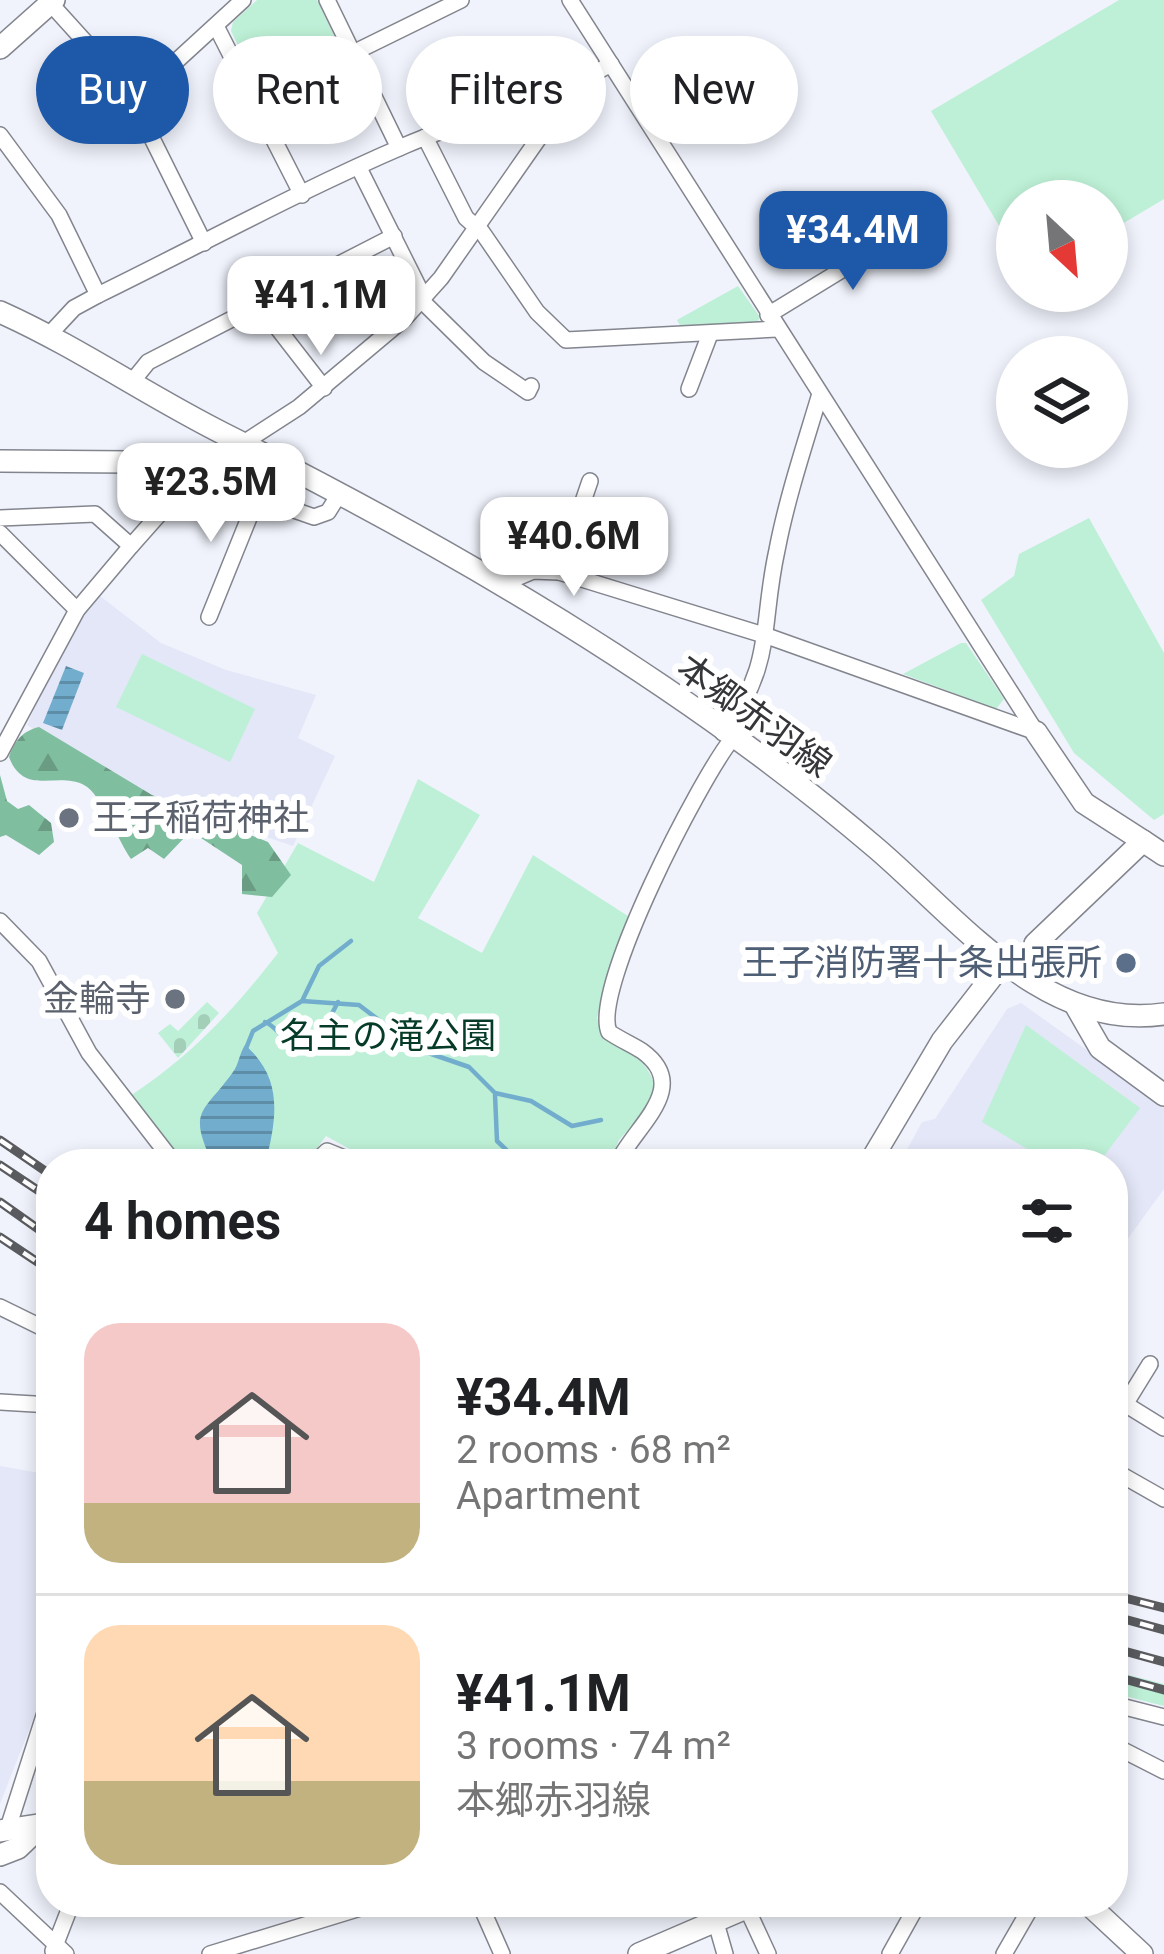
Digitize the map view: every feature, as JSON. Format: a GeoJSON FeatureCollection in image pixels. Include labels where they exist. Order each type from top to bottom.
{"type":"FeatureCollection","features":[{"type":"Feature","properties":{"kind":"main road"},"geometry":{"type":"LineString","coordinates":[[0,48],[52,2]]}},
{"type":"Feature","properties":{"kind":"main road","name":"本郷赤羽線"},"geometry":{"type":"LineString","coordinates":[[0,312],[500,585],[727,736],[852,827],[1005,960],[1077,1008],[1127,1017],[1164,1014]]}},
{"type":"Feature","properties":{"kind":"main road"},"geometry":{"type":"LineString","coordinates":[[0,461],[130,462],[194,475]]}},
{"type":"Feature","properties":{"kind":"main road"},"geometry":{"type":"LineString","coordinates":[[1036,732],[1084,803],[1164,854]]}},
{"type":"Feature","properties":{"kind":"main road"},"geometry":{"type":"LineString","coordinates":[[1035,944],[1143,841]]}},
{"type":"Feature","properties":{"kind":"main road"},"geometry":{"type":"LineString","coordinates":[[875,1149],[942,1041],[1005,960]]}},
{"type":"Feature","properties":{"kind":"main road"},"geometry":{"type":"LineString","coordinates":[[1077,1008],[1100,1048],[1164,1096]]}},
{"type":"Feature","properties":{"kind":"main road"},"geometry":{"type":"LineString","coordinates":[[5,1847],[36,1830]]}},
{"type":"Feature","properties":{"kind":"main road"},"geometry":{"type":"LineString","coordinates":[[5,1847],[36,1830]]}},
{"type":"Feature","properties":{"kind":"main road"},"geometry":{"type":"LineString","coordinates":[[639,1954],[704,1917]]}},
{"type":"Feature","properties":{"kind":"main road"},"geometry":{"type":"LineString","coordinates":[[1102,1917],[1142,1954]]}},
{"type":"Feature","properties":{"kind":"street"},"geometry":{"type":"LineString","coordinates":[[189,50],[243,0]]}},
{"type":"Feature","properties":{"kind":"street"},"geometry":{"type":"LineString","coordinates":[[327,0],[345,36]]}},
{"type":"Feature","properties":{"kind":"street"},"geometry":{"type":"LineString","coordinates":[[382,39],[461,0]]}},
{"type":"Feature","properties":{"kind":"street"},"geometry":{"type":"LineString","coordinates":[[570,0],[1036,732]]}},
{"type":"Feature","properties":{"kind":"street"},"geometry":{"type":"LineString","coordinates":[[52,2],[80,36]]}},
{"type":"Feature","properties":{"kind":"street"},"geometry":{"type":"LineString","coordinates":[[216,26],[221,36]]}},
{"type":"Feature","properties":{"kind":"street"},"geometry":{"type":"LineString","coordinates":[[606,67],[611,64]]}},
{"type":"Feature","properties":{"kind":"street"},"geometry":{"type":"LineString","coordinates":[[382,114],[398,148]]}},
{"type":"Feature","properties":{"kind":"street"},"geometry":{"type":"LineString","coordinates":[[156,144],[204,243]]}},
{"type":"Feature","properties":{"kind":"street"},"geometry":{"type":"LineString","coordinates":[[276,144],[302,195]]}},
{"type":"Feature","properties":{"kind":"street"},"geometry":{"type":"LineString","coordinates":[[47,337],[74,308],[98,295],[408,144]]}},
{"type":"Feature","properties":{"kind":"street"},"geometry":{"type":"LineString","coordinates":[[429,144],[466,218],[537,312],[566,340],[710,334],[772,322],[912,227]]}},
{"type":"Feature","properties":{"kind":"street"},"geometry":{"type":"LineString","coordinates":[[0,753],[77,610],[131,546],[194,475],[246,445],[324,388],[423,299],[535,144]]}},
{"type":"Feature","properties":{"kind":"street"},"geometry":{"type":"LineString","coordinates":[[4,148],[59,215],[98,295]]}},
{"type":"Feature","properties":{"kind":"street"},"geometry":{"type":"LineString","coordinates":[[359,168],[423,299],[484,362],[527,392],[531,386]]}},
{"type":"Feature","properties":{"kind":"street"},"geometry":{"type":"LineString","coordinates":[[131,383],[148,362],[262,308],[394,236]]}},
{"type":"Feature","properties":{"kind":"street"},"geometry":{"type":"LineString","coordinates":[[262,308],[324,388]]}},
{"type":"Feature","properties":{"kind":"street"},"geometry":{"type":"LineString","coordinates":[[689,388],[710,334]]}},
{"type":"Feature","properties":{"kind":"street"},"geometry":{"type":"LineString","coordinates":[[623,1149],[661,1102],[664,1090],[658,1067],[609,1031],[610,995],[662,864],[750,695],[767,636],[781,530],[820,397]]}},
{"type":"Feature","properties":{"kind":"street"},"geometry":{"type":"LineString","coordinates":[[194,475],[314,517],[328,512],[338,496]]}},
{"type":"Feature","properties":{"kind":"street"},"geometry":{"type":"LineString","coordinates":[[560,572],[590,482]]}},
{"type":"Feature","properties":{"kind":"street"},"geometry":{"type":"LineString","coordinates":[[209,617],[259,494]]}},
{"type":"Feature","properties":{"kind":"street"},"geometry":{"type":"LineString","coordinates":[[0,518],[95,514],[131,546]]}},
{"type":"Feature","properties":{"kind":"street"},"geometry":{"type":"LineString","coordinates":[[0,532],[77,610]]}},
{"type":"Feature","properties":{"kind":"street"},"geometry":{"type":"LineString","coordinates":[[500,585],[532,571],[560,572],[767,636],[1036,732]]}},
{"type":"Feature","properties":{"kind":"street"},"geometry":{"type":"LineString","coordinates":[[0,920],[39,961],[89,1053],[163,1149]]}},
{"type":"Feature","properties":{"kind":"street"},"geometry":{"type":"LineString","coordinates":[[0,1306],[36,1324]]}},
{"type":"Feature","properties":{"kind":"street"},"geometry":{"type":"LineString","coordinates":[[1128,1399],[1150,1364]]}},
{"type":"Feature","properties":{"kind":"street"},"geometry":{"type":"LineString","coordinates":[[0,1402],[36,1404]]}},
{"type":"Feature","properties":{"kind":"street"},"geometry":{"type":"LineString","coordinates":[[1128,1406],[1164,1428]]}},
{"type":"Feature","properties":{"kind":"street"},"geometry":{"type":"LineString","coordinates":[[1128,1478],[1164,1498]]}},
{"type":"Feature","properties":{"kind":"street"},"geometry":{"type":"LineString","coordinates":[[1128,1708],[1164,1717]]}},
{"type":"Feature","properties":{"kind":"street"},"geometry":{"type":"LineString","coordinates":[[5,1847],[36,1744]]}},
{"type":"Feature","properties":{"kind":"street"},"geometry":{"type":"LineString","coordinates":[[1128,1753],[1164,1771]]}},
{"type":"Feature","properties":{"kind":"street"},"geometry":{"type":"LineString","coordinates":[[0,1892],[58,1952]]}},
{"type":"Feature","properties":{"kind":"street"},"geometry":{"type":"LineString","coordinates":[[58,1952],[68,1917]]}},
{"type":"Feature","properties":{"kind":"street"},"geometry":{"type":"LineString","coordinates":[[210,1954],[331,1917]]}},
{"type":"Feature","properties":{"kind":"street"},"geometry":{"type":"LineString","coordinates":[[486,1917],[502,1954]]}},
{"type":"Feature","properties":{"kind":"street"},"geometry":{"type":"LineString","coordinates":[[714,1917],[725,1954]]}},
{"type":"Feature","properties":{"kind":"street"},"geometry":{"type":"LineString","coordinates":[[755,1917],[768,1954]]}},
{"type":"Feature","properties":{"kind":"street"},"geometry":{"type":"LineString","coordinates":[[890,1954],[911,1917]]}},
{"type":"Feature","properties":{"kind":"street"},"geometry":{"type":"LineString","coordinates":[[1004,1954],[1025,1917]]}},
{"type":"Feature","properties":{"kind":"shaded area"},"geometry":{"type":"Polygon","coordinates":[[[100,596],[161,643],[226,670],[316,695],[298,738],[335,756],[293,846],[134,792],[27,725],[58,654],[90,599],[100,596]]]}},
{"type":"Feature","properties":{"kind":"shaded area"},"geometry":{"type":"Polygon","coordinates":[[[1021,1003],[1164,1105],[1164,1189],[1128,1238],[1128,1149],[907,1149],[922,1122],[935,1119],[1007,1009],[1021,1003]]]}},
{"type":"Feature","properties":{"kind":"shaded area"},"geometry":{"type":"Polygon","coordinates":[[[0,1466],[36,1472],[36,1712],[0,1804],[0,1466]]]}},
{"type":"Feature","properties":{"kind":"green space"},"geometry":{"type":"Polygon","coordinates":[[[257,0],[317,0],[334,36],[233,36],[233,22],[257,0]]]}},
{"type":"Feature","properties":{"kind":"green space"},"geometry":{"type":"Polygon","coordinates":[[[1119,0],[1164,0],[1164,199],[1128,220],[1128,180],[996,180],[996,221],[931,111],[1119,0]]]}},
{"type":"Feature","properties":{"kind":"green space"},"geometry":{"type":"Polygon","coordinates":[[[738,286],[760,317],[757,323],[681,327],[677,320],[738,286]]]}},
{"type":"Feature","properties":{"kind":"green space"},"geometry":{"type":"Polygon","coordinates":[[[1089,518],[1164,653],[1164,814],[1154,820],[1074,753],[981,600],[1014,576],[1019,554],[1089,518]]]}},
{"type":"Feature","properties":{"kind":"green space"},"geometry":{"type":"Polygon","coordinates":[[[966,643],[1004,699],[996,709],[903,674],[966,643]]]}},
{"type":"Feature","properties":{"kind":"green space"},"geometry":{"type":"Polygon","coordinates":[[[142,654],[255,709],[230,762],[116,707],[142,654]]]}},
{"type":"Feature","properties":{"kind":"green space"},"geometry":{"type":"Polygon","coordinates":[[[39,727],[152,795],[268,842],[291,875],[272,897],[242,894],[242,865],[201,838],[185,837],[164,859],[148,848],[131,859],[103,807],[84,785],[32,780],[15,769],[9,757],[14,746],[39,727]]]}},
{"type":"Feature","properties":{"kind":"green space"},"geometry":{"type":"Polygon","coordinates":[[[0,775],[7,801],[18,809],[29,805],[51,823],[54,842],[39,855],[6,835],[0,837],[0,775]]]}},
{"type":"Feature","properties":{"kind":"green space","name":"名主の滝公園"},"geometry":{"type":"Polygon","coordinates":[[[418,779],[480,815],[418,918],[482,953],[533,855],[631,918],[597,1018],[604,1031],[646,1068],[658,1098],[615,1149],[350,1149],[326,1136],[316,1149],[173,1149],[130,1096],[210,1031],[278,953],[257,913],[298,843],[374,882],[418,779]]]}},
{"type":"Feature","properties":{"kind":"green space"},"geometry":{"type":"Polygon","coordinates":[[[207,1002],[219,1013],[178,1058],[158,1033],[170,1024],[178,1031],[207,1002]]]}},
{"type":"Feature","properties":{"kind":"green space"},"geometry":{"type":"Polygon","coordinates":[[[1026,1025],[1140,1108],[1109,1149],[1027,1149],[982,1122],[1026,1025]]]}},
{"type":"Feature","properties":{"kind":"green space"},"geometry":{"type":"Polygon","coordinates":[[[1128,1675],[1164,1684],[1164,1706],[1128,1697],[1128,1675]]]}},
{"type":"Feature","properties":{"kind":"water"},"geometry":{"type":"Polygon","coordinates":[[[66,666],[84,673],[62,730],[43,723],[66,666]]]}},
{"type":"Feature","properties":{"kind":"water"},"geometry":{"type":"Polygon","coordinates":[[[245,1045],[266,1071],[274,1099],[269,1149],[205,1146],[202,1113],[235,1069],[245,1045]]]}},
{"type":"Feature","properties":{"kind":"waterway"},"geometry":{"type":"LineString","coordinates":[[303,999],[319,966],[351,941]]}},
{"type":"Feature","properties":{"kind":"waterway"},"geometry":{"type":"LineString","coordinates":[[245,1051],[253,1031],[302,1001],[359,1005],[417,1049],[469,1067],[495,1093],[531,1101],[572,1126],[601,1120]]}},
{"type":"Feature","properties":{"kind":"waterway"},"geometry":{"type":"LineString","coordinates":[[265,1022],[288,1040],[306,1042],[319,1032],[338,1002]]}},
{"type":"Feature","properties":{"kind":"waterway"},"geometry":{"type":"LineString","coordinates":[[495,1095],[497,1141],[505,1149]]}},
{"type":"Feature","properties":{"kind":"railway"},"geometry":{"type":"LineString","coordinates":[[0,1140],[36,1165]]}},
{"type":"Feature","properties":{"kind":"railway"},"geometry":{"type":"LineString","coordinates":[[0,1165],[36,1189]]}},
{"type":"Feature","properties":{"kind":"railway"},"geometry":{"type":"LineString","coordinates":[[0,1202],[36,1227]]}},
{"type":"Feature","properties":{"kind":"railway"},"geometry":{"type":"LineString","coordinates":[[0,1237],[36,1261]]}},
{"type":"Feature","properties":{"kind":"railway"},"geometry":{"type":"LineString","coordinates":[[1128,1599],[1164,1608]]}},
{"type":"Feature","properties":{"kind":"railway"},"geometry":{"type":"LineString","coordinates":[[1128,1620],[1164,1630]]}},
{"type":"Feature","properties":{"kind":"railway"},"geometry":{"type":"LineString","coordinates":[[1128,1652],[1164,1662]]}},
{"type":"Feature","properties":{"kind":"railway"},"geometry":{"type":"LineString","coordinates":[[1128,1680],[1164,1690]]}},
{"type":"Feature","properties":{"kind":"place","name":"王子稲荷神社"},"geometry":{"type":"Point","coordinates":[69,818]}},
{"type":"Feature","properties":{"kind":"place","name":"王子消防署十条出張所"},"geometry":{"type":"Point","coordinates":[1126,963]}},
{"type":"Feature","properties":{"kind":"place","name":"金輪寺"},"geometry":{"type":"Point","coordinates":[175,999]}}]}
